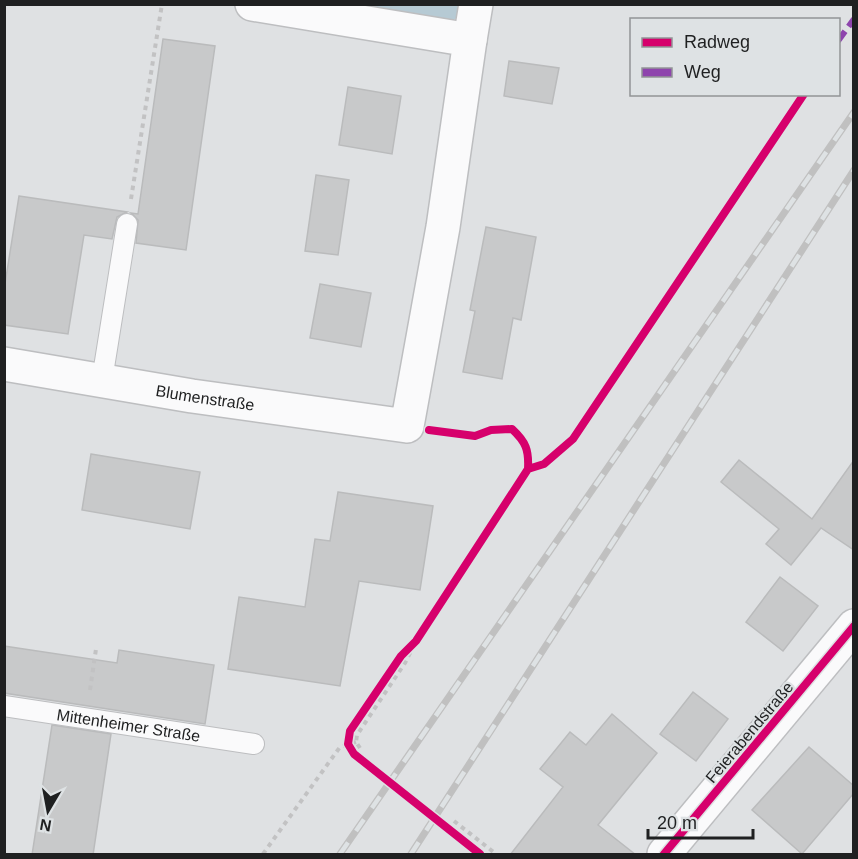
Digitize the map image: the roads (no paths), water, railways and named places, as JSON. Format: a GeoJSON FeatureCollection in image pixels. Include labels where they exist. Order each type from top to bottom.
{"type":"FeatureCollection","features":[{"type":"Feature","properties":{"kind":"street"},"geometry":{"type":"LineString","coordinates":[[252,4],[470,40]]}},
{"type":"Feature","properties":{"kind":"street","name":"Blumenstraße"},"geometry":{"type":"LineString","coordinates":[[4,364],[418,428],[443,227],[476,4]]}},
{"type":"Feature","properties":{"kind":"street","name":"Feierabendstraße"},"geometry":{"type":"LineString","coordinates":[[664,855],[854,626]]}},
{"type":"Feature","properties":{"kind":"lane"},"geometry":{"type":"LineString","coordinates":[[102,380],[127,224]]}},
{"type":"Feature","properties":{"kind":"lane","name":"Mittenheimer Straße"},"geometry":{"type":"LineString","coordinates":[[4,706],[254,744]]}},
{"type":"Feature","properties":{"kind":"railway"},"geometry":{"type":"LineString","coordinates":[[340,854],[854,112]]}},
{"type":"Feature","properties":{"kind":"railway"},"geometry":{"type":"LineString","coordinates":[[411,854],[854,170]]}}]}
